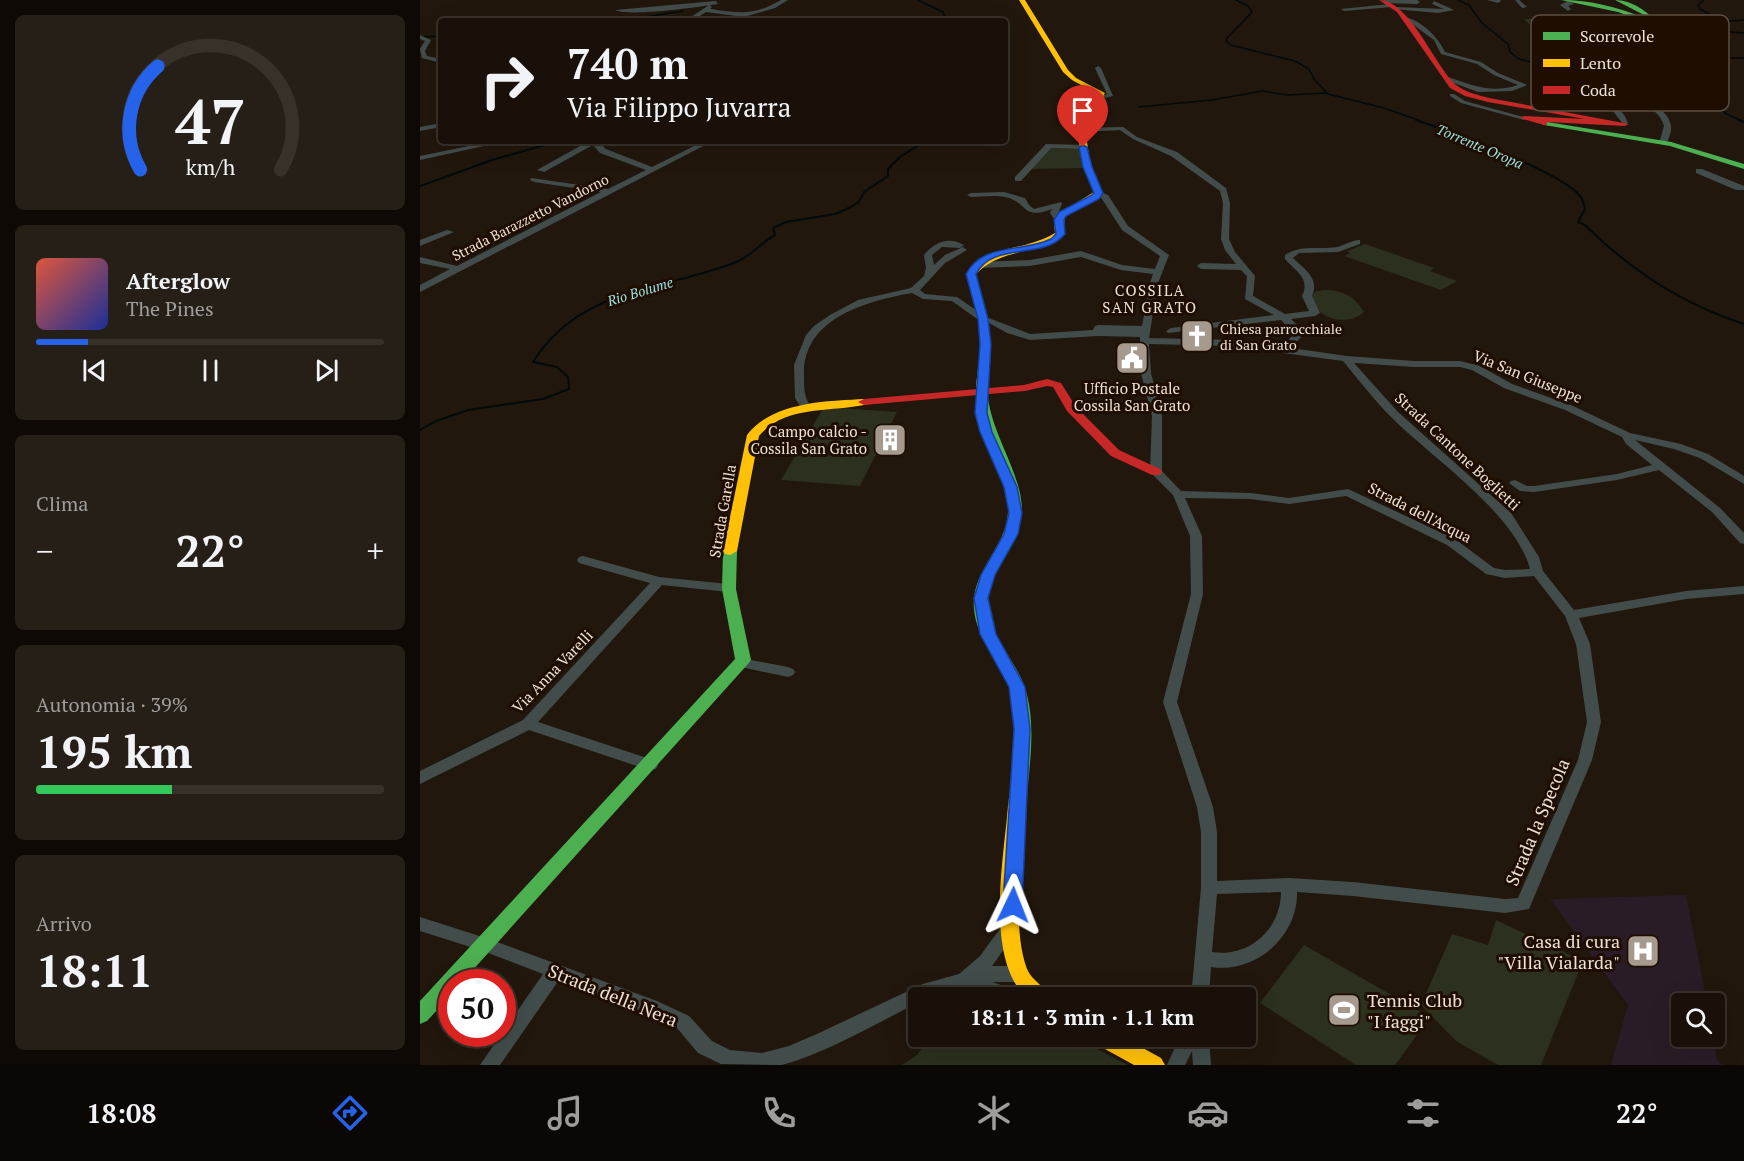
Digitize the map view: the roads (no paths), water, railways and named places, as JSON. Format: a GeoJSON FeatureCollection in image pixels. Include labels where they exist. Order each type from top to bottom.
{"type":"FeatureCollection","features":[{"type":"Feature","properties":{"kind":"street"},"geometry":{"type":"LineString","coordinates":[[705,10],[743,18],[785,0]]}},
{"type":"Feature","properties":{"kind":"street"},"geometry":{"type":"LineString","coordinates":[[1022,0],[1065,71],[1074,79],[1101,93],[1101,97]]}},
{"type":"Feature","properties":{"kind":"street"},"geometry":{"type":"LineString","coordinates":[[1490,0],[1498,1]]}},
{"type":"Feature","properties":{"kind":"street"},"geometry":{"type":"LineString","coordinates":[[693,18],[718,1]]}},
{"type":"Feature","properties":{"kind":"street"},"geometry":{"type":"LineString","coordinates":[[634,10],[718,1]]}},
{"type":"Feature","properties":{"kind":"street"},"geometry":{"type":"LineString","coordinates":[[1391,7],[1417,2]]}},
{"type":"Feature","properties":{"kind":"street"},"geometry":{"type":"LineString","coordinates":[[1564,2],[1621,6],[1644,15]]}},
{"type":"Feature","properties":{"kind":"street"},"geometry":{"type":"LineString","coordinates":[[1344,9],[1391,7],[1451,10],[1434,3]]}},
{"type":"Feature","properties":{"kind":"street"},"geometry":{"type":"LineString","coordinates":[[1391,7],[1459,90],[1483,99],[1531,107]]}},
{"type":"Feature","properties":{"kind":"street"},"geometry":{"type":"LineString","coordinates":[[1391,7],[1436,39],[1443,53],[1479,63],[1496,74],[1524,85],[1512,89],[1478,90],[1448,79]]}},
{"type":"Feature","properties":{"kind":"street"},"geometry":{"type":"LineString","coordinates":[[420,37],[431,41],[422,51],[424,57],[438,60]]}},
{"type":"Feature","properties":{"kind":"street"},"geometry":{"type":"LineString","coordinates":[[1098,68],[1111,95],[1101,97],[1083,123],[1081,130],[1088,167],[1099,193],[1105,197],[1125,228],[1165,255],[1154,283],[1145,335],[1146,373],[1157,416],[1156,472],[1179,494],[1196,536],[1198,580],[1195,606],[1170,702],[1207,817],[1209,888],[1201,987]]}},
{"type":"Feature","properties":{"kind":"street"},"geometry":{"type":"LineString","coordinates":[[1452,95],[1463,102],[1524,118],[1617,125],[1625,123]]}},
{"type":"Feature","properties":{"kind":"street"},"geometry":{"type":"LineString","coordinates":[[1554,111],[1625,123]]}},
{"type":"Feature","properties":{"kind":"street"},"geometry":{"type":"LineString","coordinates":[[1619,111],[1624,115],[1625,123]]}},
{"type":"Feature","properties":{"kind":"street"},"geometry":{"type":"LineString","coordinates":[[1659,111],[1667,119],[1668,124],[1663,142]]}},
{"type":"Feature","properties":{"kind":"street"},"geometry":{"type":"LineString","coordinates":[[1524,118],[1530,121],[1663,142],[1702,152],[1744,167]]}},
{"type":"Feature","properties":{"kind":"street"},"geometry":{"type":"LineString","coordinates":[[420,129],[438,125]]}},
{"type":"Feature","properties":{"kind":"street"},"geometry":{"type":"LineString","coordinates":[[1081,130],[1121,128],[1135,138],[1179,158],[1223,190],[1228,197],[1225,235],[1227,245],[1251,276],[1248,297],[1283,317],[1298,330],[1298,335],[1285,349]]}},
{"type":"Feature","properties":{"kind":"street"},"geometry":{"type":"LineString","coordinates":[[420,158],[488,144]]}},
{"type":"Feature","properties":{"kind":"street"},"geometry":{"type":"LineString","coordinates":[[541,170],[588,144]]}},
{"type":"Feature","properties":{"kind":"street"},"geometry":{"type":"LineString","coordinates":[[596,144],[603,151],[651,169]]}},
{"type":"Feature","properties":{"kind":"street","name":"Strada Barazzetto Vandorno"},"geometry":{"type":"LineString","coordinates":[[420,289],[703,144]]}},
{"type":"Feature","properties":{"kind":"street"},"geometry":{"type":"LineString","coordinates":[[1018,179],[1049,146],[1083,147]]}},
{"type":"Feature","properties":{"kind":"street"},"geometry":{"type":"LineString","coordinates":[[1699,171],[1744,188]]}},
{"type":"Feature","properties":{"kind":"street"},"geometry":{"type":"LineString","coordinates":[[534,180],[609,191]]}},
{"type":"Feature","properties":{"kind":"street"},"geometry":{"type":"LineString","coordinates":[[1030,987],[1018,974],[1013,953],[1012,925],[1022,729],[1017,687],[988,634],[981,598],[988,575],[1011,534],[1015,513],[1011,487],[986,432],[981,413],[986,344],[983,319],[971,274],[976,264],[997,253],[1054,241],[1060,234],[1059,220],[1062,214],[1090,201],[1099,193]]}},
{"type":"Feature","properties":{"kind":"street"},"geometry":{"type":"LineString","coordinates":[[971,195],[1009,195],[1022,200],[1033,212],[1044,211],[1058,204],[1054,213],[1059,220]]}},
{"type":"Feature","properties":{"kind":"street"},"geometry":{"type":"LineString","coordinates":[[420,243],[450,232]]}},
{"type":"Feature","properties":{"kind":"street"},"geometry":{"type":"LineString","coordinates":[[1171,331],[1315,313],[1307,296],[1310,291],[1309,281],[1304,271],[1288,257],[1290,254],[1309,249],[1338,249],[1357,242]]}},
{"type":"Feature","properties":{"kind":"street"},"geometry":{"type":"LineString","coordinates":[[806,407],[800,398],[799,365],[808,337],[817,327],[861,302],[914,290],[928,276],[947,256],[961,248],[944,243],[937,245],[928,255],[930,268],[928,276]]}},
{"type":"Feature","properties":{"kind":"street"},"geometry":{"type":"LineString","coordinates":[[976,264],[1030,263],[1080,254],[1121,267],[1159,272]]}},
{"type":"Feature","properties":{"kind":"street"},"geometry":{"type":"LineString","coordinates":[[420,260],[459,269]]}},
{"type":"Feature","properties":{"kind":"street"},"geometry":{"type":"LineString","coordinates":[[1201,266],[1244,267]]}},
{"type":"Feature","properties":{"kind":"street"},"geometry":{"type":"LineString","coordinates":[[914,290],[923,296],[954,299],[983,319]]}},
{"type":"Feature","properties":{"kind":"street","name":"Via San Giuseppe"},"geometry":{"type":"LineString","coordinates":[[983,319],[1030,337],[1098,333],[1098,328],[1285,349],[1346,359],[1414,364],[1460,364],[1476,368],[1509,386],[1569,408],[1627,435],[1677,446],[1704,456],[1744,481]]}},
{"type":"Feature","properties":{"kind":"street","name":"Strada Cantone Boglietti"},"geometry":{"type":"LineString","coordinates":[[1346,359],[1394,414],[1507,516],[1533,557],[1537,572]]}},
{"type":"Feature","properties":{"kind":"street","name":"Strada Garella"},"geometry":{"type":"LineString","coordinates":[[741,663],[743,652],[728,588],[733,535],[753,435],[759,426],[774,418],[806,407],[1025,388],[1052,382],[1058,385],[1071,409],[1115,453],[1156,472]]}},
{"type":"Feature","properties":{"kind":"street"},"geometry":{"type":"LineString","coordinates":[[1627,435],[1630,442],[1716,510],[1744,540]]}},
{"type":"Feature","properties":{"kind":"street"},"geometry":{"type":"LineString","coordinates":[[1515,483],[1524,489],[1534,489],[1617,477],[1663,466]]}},
{"type":"Feature","properties":{"kind":"street","name":"Strada dell'Acqua"},"geometry":{"type":"LineString","coordinates":[[1179,494],[1250,496],[1289,501],[1348,492],[1451,542],[1490,571],[1505,574],[1537,572]]}},
{"type":"Feature","properties":{"kind":"street"},"geometry":{"type":"LineString","coordinates":[[583,560],[659,581],[728,588]]}},
{"type":"Feature","properties":{"kind":"street","name":"Strada la Specola"},"geometry":{"type":"LineString","coordinates":[[1209,888],[1289,885],[1353,889],[1505,906],[1522,904],[1533,886],[1586,760],[1594,722],[1582,644],[1571,615],[1537,572]]}},
{"type":"Feature","properties":{"kind":"street","name":"Via Anna Varelli"},"geometry":{"type":"LineString","coordinates":[[420,778],[528,724],[659,581]]}},
{"type":"Feature","properties":{"kind":"street"},"geometry":{"type":"LineString","coordinates":[[1571,615],[1686,595],[1744,590]]}},
{"type":"Feature","properties":{"kind":"street"},"geometry":{"type":"LineString","coordinates":[[420,1015],[486,945],[555,866],[651,765],[741,663],[788,672]]}},
{"type":"Feature","properties":{"kind":"street"},"geometry":{"type":"LineString","coordinates":[[528,724],[651,765]]}},
{"type":"Feature","properties":{"kind":"street"},"geometry":{"type":"LineString","coordinates":[[1204,958],[1227,961],[1244,956],[1263,946],[1277,932],[1283,920],[1288,906],[1289,885]]}},
{"type":"Feature","properties":{"kind":"street","name":"Strada della Nera"},"geometry":{"type":"LineString","coordinates":[[420,924],[486,945],[651,1007],[683,1022],[705,1047],[728,1058],[762,1062],[789,1059],[929,989],[989,974],[1018,974]]}},
{"type":"Feature","properties":{"kind":"street"},"geometry":{"type":"LineString","coordinates":[[964,980],[986,961],[1012,925]]}},
{"type":"Feature","properties":{"kind":"street"},"geometry":{"type":"LineString","coordinates":[[489,1065],[555,971]]}},
{"type":"Feature","properties":{"kind":"street"},"geometry":{"type":"LineString","coordinates":[[964,980],[985,987]]}},
{"type":"Feature","properties":{"kind":"street"},"geometry":{"type":"LineString","coordinates":[[1121,1047],[1154,1065]]}},
{"type":"Feature","properties":{"kind":"street"},"geometry":{"type":"LineString","coordinates":[[1176,1065],[1185,1047]]}},
{"type":"Feature","properties":{"kind":"street"},"geometry":{"type":"LineString","coordinates":[[1201,1047],[1202,1065]]}},
{"type":"Feature","properties":{"kind":"waterway","name":"Rio Bolume"},"geometry":{"type":"LineString","coordinates":[[918,0],[943,12],[947,18]]}},
{"type":"Feature","properties":{"kind":"waterway","name":"Torrente Oropa"},"geometry":{"type":"LineString","coordinates":[[1236,0],[1248,6],[1252,12],[1227,38],[1226,41],[1231,45],[1295,61],[1309,69],[1314,79],[1328,94],[1384,108],[1421,121]]}},
{"type":"Feature","properties":{"kind":"waterway"},"geometry":{"type":"LineString","coordinates":[[1458,0],[1469,5],[1482,23],[1508,44],[1510,52],[1519,59],[1531,62]]}},
{"type":"Feature","properties":{"kind":"waterway"},"geometry":{"type":"LineString","coordinates":[[1704,0],[1698,5],[1708,15]]}},
{"type":"Feature","properties":{"kind":"waterway"},"geometry":{"type":"LineString","coordinates":[[639,18],[683,11]]}},
{"type":"Feature","properties":{"kind":"waterway"},"geometry":{"type":"LineString","coordinates":[[1729,21],[1744,20]]}},
{"type":"Feature","properties":{"kind":"waterway"},"geometry":{"type":"LineString","coordinates":[[1729,32],[1744,33]]}},
{"type":"Feature","properties":{"kind":"waterway"},"geometry":{"type":"LineString","coordinates":[[422,37],[438,36]]}},
{"type":"Feature","properties":{"kind":"waterway"},"geometry":{"type":"LineString","coordinates":[[1729,58],[1744,58]]}},
{"type":"Feature","properties":{"kind":"waterway"},"geometry":{"type":"LineString","coordinates":[[1139,107],[1212,100],[1262,91],[1287,95],[1327,93]]}},
{"type":"Feature","properties":{"kind":"waterway"},"geometry":{"type":"LineString","coordinates":[[1723,111],[1742,121]]}},
{"type":"Feature","properties":{"kind":"waterway","name":"Torrente Oropa"},"geometry":{"type":"LineString","coordinates":[[1416,120],[1504,153],[1569,186],[1581,197],[1585,209],[1578,222],[1585,225],[1621,257],[1658,284],[1699,307],[1744,324]]}},
{"type":"Feature","properties":{"kind":"waterway"},"geometry":{"type":"LineString","coordinates":[[1739,120],[1744,122]]}},
{"type":"Feature","properties":{"kind":"waterway"},"geometry":{"type":"LineString","coordinates":[[420,186],[492,160],[548,144]]}},
{"type":"Feature","properties":{"kind":"waterway","name":"Rio Bolume"},"geometry":{"type":"LineString","coordinates":[[420,430],[436,421],[468,410],[543,399],[569,389],[568,377],[557,367],[533,362],[552,338],[573,319],[623,295],[734,263],[775,235],[773,228],[786,222],[835,214],[851,207],[859,202],[864,192],[888,176],[888,169],[900,157],[920,144]]}},
{"type":"Feature","properties":{"kind":"place","name":"Chiesa parrocchiale di San Grato"},"geometry":{"type":"Point","coordinates":[1197,336]}},
{"type":"Feature","properties":{"kind":"place","name":"Ufficio Postale Cossila San Grato"},"geometry":{"type":"Point","coordinates":[1132,358]}},
{"type":"Feature","properties":{"kind":"place","name":"Campo calcio - Cossila San Grato"},"geometry":{"type":"Point","coordinates":[890,440]}},
{"type":"Feature","properties":{"kind":"place","name":"Casa di cura \"Villa Vialarda\""},"geometry":{"type":"Point","coordinates":[1643,951]}},
{"type":"Feature","properties":{"kind":"place","name":"Tennis Club \"I faggi\""},"geometry":{"type":"Point","coordinates":[1344,1010]}},
{"type":"Feature","properties":{"kind":"district","name":"COSSILA SAN GRATO"},"geometry":{"type":"Point","coordinates":[1150,298]}}]}
